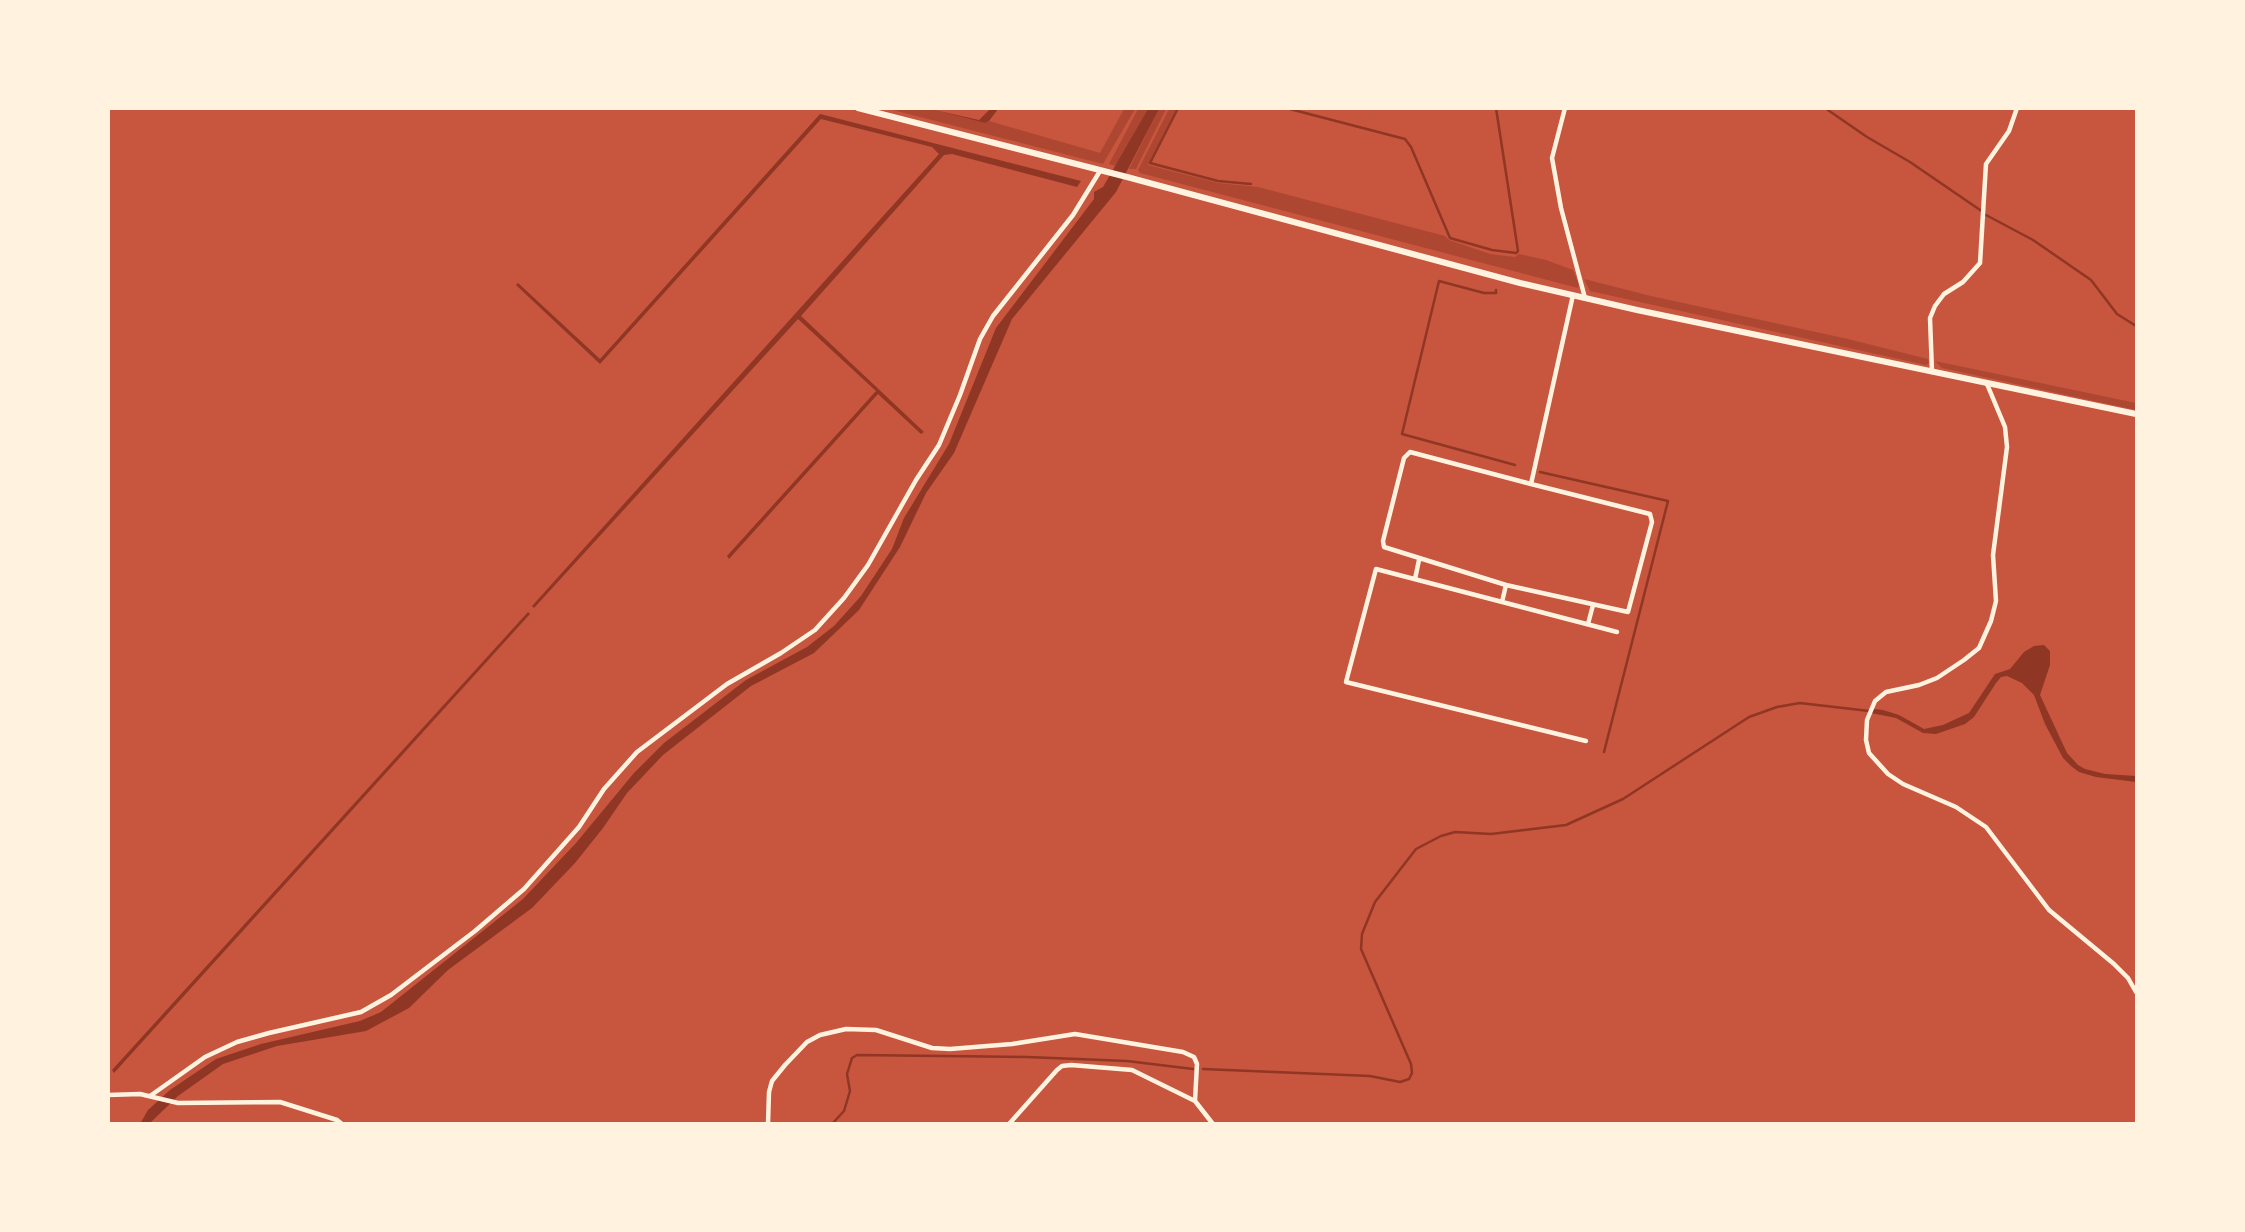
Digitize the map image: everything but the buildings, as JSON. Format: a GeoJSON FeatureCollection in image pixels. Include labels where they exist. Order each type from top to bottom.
{"type":"FeatureCollection","features":[{"type":"Feature","properties":{"kind":"main road"},"geometry":{"type":"LineString","coordinates":[[858,108],[1573,295],[2137,414]]}},
{"type":"Feature","properties":{"kind":"street"},"geometry":{"type":"LineString","coordinates":[[1565,108],[1552,158],[1561,208],[1586,298]]}},
{"type":"Feature","properties":{"kind":"street"},"geometry":{"type":"LineString","coordinates":[[1933,372],[1930,318],[1944,294],[1963,282],[1980,263],[1986,164],[2009,131],[2017,108]]}},
{"type":"Feature","properties":{"kind":"street"},"geometry":{"type":"LineString","coordinates":[[149,1096],[186,1069],[237,1042],[361,1012],[391,995],[475,931],[524,888],[579,827],[604,789],[636,752],[727,684],[801,640],[826,619],[868,565],[939,445],[986,327],[1104,172]]}},
{"type":"Feature","properties":{"kind":"street"},"geometry":{"type":"LineString","coordinates":[[1531,484],[1573,295]]}},
{"type":"Feature","properties":{"kind":"street"},"geometry":{"type":"LineString","coordinates":[[1987,383],[2005,427],[2007,447],[1993,555],[1996,601],[1991,621],[1979,648],[1964,660],[1937,678],[1886,692],[1875,701],[1867,720],[1866,740],[1869,753],[1888,774],[1903,784],[1956,807],[1986,827],[2049,910],[2114,964],[2137,992]]}},
{"type":"Feature","properties":{"kind":"street"},"geometry":{"type":"LineString","coordinates":[[1410,452],[1646,512],[1652,517],[1628,612],[1625,613],[1506,585],[1419,560],[1390,551],[1384,547],[1383,541],[1407,454],[1410,452]]}},
{"type":"Feature","properties":{"kind":"street"},"geometry":{"type":"LineString","coordinates":[[1415,579],[1419,560]]}},
{"type":"Feature","properties":{"kind":"street"},"geometry":{"type":"LineString","coordinates":[[1586,741],[1346,682],[1376,569],[1617,632]]}},
{"type":"Feature","properties":{"kind":"street"},"geometry":{"type":"LineString","coordinates":[[1502,602],[1506,585]]}},
{"type":"Feature","properties":{"kind":"street"},"geometry":{"type":"LineString","coordinates":[[1588,624],[1594,605]]}},
{"type":"Feature","properties":{"kind":"street"},"geometry":{"type":"LineString","coordinates":[[768,1124],[772,1081],[785,1065],[807,1042],[833,1032],[854,1029],[876,1030],[941,1049],[1048,1040],[1075,1034],[1184,1052],[1194,1057],[1197,1064],[1195,1101]]}},
{"type":"Feature","properties":{"kind":"street"},"geometry":{"type":"LineString","coordinates":[[1009,1124],[1062,1066],[1132,1070],[1195,1101],[1213,1124]]}},
{"type":"Feature","properties":{"kind":"street"},"geometry":{"type":"LineString","coordinates":[[108,1095],[149,1096],[178,1102],[280,1102],[342,1124]]}},
{"type":"Feature","properties":{"kind":"shaded area"},"geometry":{"type":"Polygon","coordinates":[[[889,109],[930,109],[985,123],[989,121],[1100,153],[1124,109],[1135,109],[1103,164],[889,109]]]}},
{"type":"Feature","properties":{"kind":"shaded area"},"geometry":{"type":"Polygon","coordinates":[[[930,109],[979,120],[990,109],[998,109],[985,123],[930,109]]]}},
{"type":"Feature","properties":{"kind":"shaded area"},"geometry":{"type":"Polygon","coordinates":[[[1138,109],[1148,109],[1116,166],[1109,164],[1138,109]]]}},
{"type":"Feature","properties":{"kind":"shaded area"},"geometry":{"type":"Polygon","coordinates":[[[1148,109],[1159,109],[1116,192],[1012,319],[954,453],[926,493],[900,547],[859,610],[814,653],[751,686],[663,755],[627,793],[575,863],[532,908],[448,970],[409,1008],[366,1031],[277,1046],[223,1064],[178,1096],[150,1123],[140,1124],[148,1110],[170,1090],[216,1059],[261,1044],[360,1021],[381,1012],[523,899],[576,843],[634,773],[664,743],[746,680],[807,647],[834,626],[861,596],[892,549],[904,518],[949,444],[996,328],[1094,199],[1094,192],[1103,187],[1148,109]]]}},
{"type":"Feature","properties":{"kind":"shaded area"},"geometry":{"type":"Polygon","coordinates":[[[1159,109],[1166,109],[1136,169],[1129,169],[1159,109]]]}},
{"type":"Feature","properties":{"kind":"shaded area"},"geometry":{"type":"Polygon","coordinates":[[[1169,109],[1176,109],[1148,165],[1218,183],[1258,187],[1445,236],[1449,240],[1490,254],[1515,257],[1519,254],[1546,260],[1573,270],[1578,288],[1140,173],[1138,170],[1169,109]]]}},
{"type":"Feature","properties":{"kind":"shaded area"},"geometry":{"type":"Polygon","coordinates":[[[820,114],[1081,181],[1077,187],[952,154],[944,155],[801,316],[924,432],[921,434],[878,394],[729,559],[727,556],[876,391],[798,319],[534,608],[532,606],[939,154],[932,147],[821,119],[600,364],[516,285],[518,283],[600,359],[820,114]]]}},
{"type":"Feature","properties":{"kind":"shaded area"},"geometry":{"type":"Polygon","coordinates":[[[1584,279],[1848,339],[1928,359],[1929,363],[1926,365],[1590,291],[1584,279]]]}},
{"type":"Feature","properties":{"kind":"shaded area"},"geometry":{"type":"Polygon","coordinates":[[[1935,361],[2136,403],[2136,410],[1942,368],[1935,361]]]}},
{"type":"Feature","properties":{"kind":"shaded area"},"geometry":{"type":"Polygon","coordinates":[[[528,612],[530,614],[114,1073],[112,1070],[528,612]]]}},
{"type":"Feature","properties":{"kind":"shaded area"},"geometry":{"type":"Polygon","coordinates":[[[2044,645],[2050,651],[2050,665],[2040,695],[2067,753],[2085,769],[2105,774],[2136,776],[2136,782],[2096,777],[2079,772],[2071,766],[2063,758],[2045,724],[2034,695],[2022,683],[2007,676],[2001,677],[1996,683],[1974,717],[1965,724],[1936,734],[1923,733],[1896,718],[1871,713],[1874,709],[1883,710],[1899,715],[1924,729],[1943,725],[1969,713],[1995,674],[2010,669],[2024,652],[2034,646],[2044,645]]]}},
{"type":"Feature","properties":{"kind":"waterway"},"geometry":{"type":"LineString","coordinates":[[1178,108],[1150,163],[1218,181],[1251,184]]}},
{"type":"Feature","properties":{"kind":"waterway"},"geometry":{"type":"LineString","coordinates":[[1286,108],[1405,139],[1411,147],[1450,238],[1492,250],[1516,253],[1518,251],[1496,108]]}},
{"type":"Feature","properties":{"kind":"waterway"},"geometry":{"type":"LineString","coordinates":[[1825,108],[1983,212]]}},
{"type":"Feature","properties":{"kind":"waterway"},"geometry":{"type":"LineString","coordinates":[[1986,215],[2033,240],[2091,280],[2117,314],[2136,326]]}},
{"type":"Feature","properties":{"kind":"waterway"},"geometry":{"type":"LineString","coordinates":[[1496,290],[1496,293],[1484,293],[1439,281],[1402,434],[1515,465]]}},
{"type":"Feature","properties":{"kind":"waterway"},"geometry":{"type":"LineString","coordinates":[[1540,472],[1668,501],[1604,752]]}},
{"type":"Feature","properties":{"kind":"waterway"},"geometry":{"type":"LineString","coordinates":[[1203,1069],[1370,1076],[1400,1082],[1409,1079],[1412,1073],[1411,1064],[1361,949],[1362,934],[1375,902],[1416,849],[1455,832],[1491,834],[1566,825],[1623,799],[1749,717],[1777,707],[1800,703],[1869,711]]}},
{"type":"Feature","properties":{"kind":"waterway"},"geometry":{"type":"LineString","coordinates":[[832,1124],[844,1111],[850,1091],[847,1074],[852,1058],[857,1055],[1127,1061],[1193,1069]]}}]}
